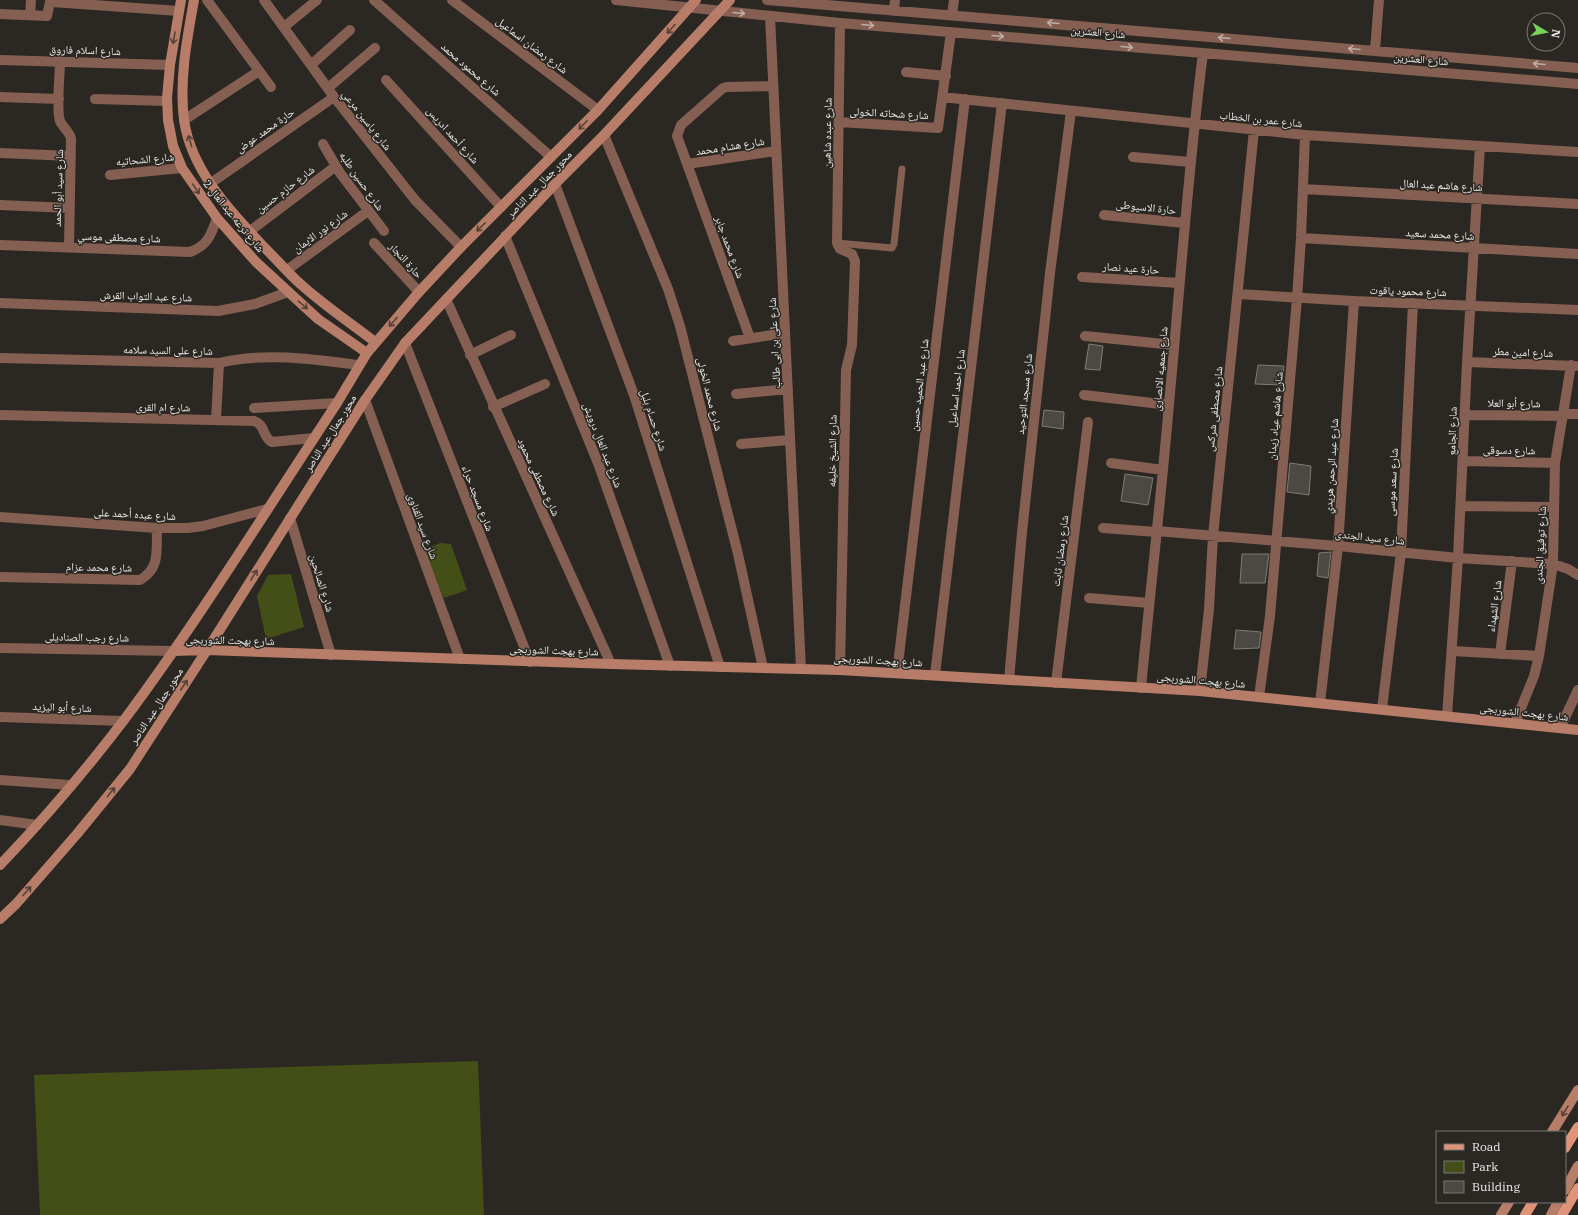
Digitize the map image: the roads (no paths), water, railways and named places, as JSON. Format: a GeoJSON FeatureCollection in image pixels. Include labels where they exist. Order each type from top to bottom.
{"type":"FeatureCollection","features":[{"type":"Feature","properties":{"kind":"main road"},"geometry":{"type":"LineString","coordinates":[[1566,1146],[1578,1127]]}},
{"type":"Feature","properties":{"kind":"main road"},"geometry":{"type":"LineString","coordinates":[[1562,1209],[1578,1188]]}},
{"type":"Feature","properties":{"kind":"main road"},"geometry":{"type":"LineString","coordinates":[[1562,1209],[1578,1199]]}},
{"type":"Feature","properties":{"kind":"main road"},"geometry":{"type":"LineString","coordinates":[[1525,1215],[1532,1203]]}},
{"type":"Feature","properties":{"kind":"street"},"geometry":{"type":"LineString","coordinates":[[30,15],[31,0]]}},
{"type":"Feature","properties":{"kind":"street","name":"شارع ترعه عبد العال 2"},"geometry":{"type":"LineString","coordinates":[[181,0],[170,65],[168,120],[173,146],[182,168],[217,218],[256,262],[318,318],[367,353]]}},
{"type":"Feature","properties":{"kind":"street","name":"شارع ترعه عبد العال 2"},"geometry":{"type":"LineString","coordinates":[[194,0],[186,43],[182,85],[184,120],[190,145],[200,165],[238,220],[287,270],[319,299],[375,342]]}},
{"type":"Feature","properties":{"kind":"street"},"geometry":{"type":"LineString","coordinates":[[207,0],[271,87]]}},
{"type":"Feature","properties":{"kind":"street","name":"شارع ياسين مرعي"},"geometry":{"type":"LineString","coordinates":[[264,0],[331,92],[415,200],[461,247]]}},
{"type":"Feature","properties":{"kind":"street"},"geometry":{"type":"LineString","coordinates":[[284,27],[316,0]]}},
{"type":"Feature","properties":{"kind":"street","name":"شارع محمود محمد"},"geometry":{"type":"LineString","coordinates":[[374,0],[551,157]]}},
{"type":"Feature","properties":{"kind":"street","name":"شارع رمضان اسماعيل"},"geometry":{"type":"LineString","coordinates":[[452,0],[598,110]]}},
{"type":"Feature","properties":{"kind":"street","name":"شارع العشرين"},"geometry":{"type":"LineString","coordinates":[[616,0],[694,3],[720,11],[840,23],[1578,84]]}},
{"type":"Feature","properties":{"kind":"street","name":"محور جمال عبد الناصر"},"geometry":{"type":"LineString","coordinates":[[0,919],[16,904],[77,834],[130,768],[207,650],[365,400],[405,343],[505,236],[604,135],[730,0]]}},
{"type":"Feature","properties":{"kind":"street","name":"شارع العشرين"},"geometry":{"type":"LineString","coordinates":[[767,0],[1578,68]]}},
{"type":"Feature","properties":{"kind":"street"},"geometry":{"type":"LineString","coordinates":[[894,11],[895,0]]}},
{"type":"Feature","properties":{"kind":"street"},"geometry":{"type":"LineString","coordinates":[[952,15],[954,0]]}},
{"type":"Feature","properties":{"kind":"street"},"geometry":{"type":"LineString","coordinates":[[1375,50],[1379,0]]}},
{"type":"Feature","properties":{"kind":"street"},"geometry":{"type":"LineString","coordinates":[[0,14],[47,16],[50,2],[179,11]]}},
{"type":"Feature","properties":{"kind":"street","name":"محور جمال عبد الناصر"},"geometry":{"type":"LineString","coordinates":[[0,865],[37,826],[123,721],[174,651],[314,438],[358,365],[375,342],[461,247],[598,110],[694,3]]}},
{"type":"Feature","properties":{"kind":"street","name":"شارع على بن ابى طالب"},"geometry":{"type":"LineString","coordinates":[[770,16],[801,669]]}},
{"type":"Feature","properties":{"kind":"street","name":"شارع عبده شاهين"},"geometry":{"type":"LineString","coordinates":[[837,243],[840,23]]}},
{"type":"Feature","properties":{"kind":"street"},"geometry":{"type":"LineString","coordinates":[[311,65],[350,30]]}},
{"type":"Feature","properties":{"kind":"street"},"geometry":{"type":"LineString","coordinates":[[942,97],[951,32]]}},
{"type":"Feature","properties":{"kind":"street","name":"حارة محمد عوض"},"geometry":{"type":"LineString","coordinates":[[211,183],[331,92],[375,48]]}},
{"type":"Feature","properties":{"kind":"street","name":"شارع جمعيه الانصارى"},"geometry":{"type":"LineString","coordinates":[[1141,688],[1163,470],[1184,223],[1203,53]]}},
{"type":"Feature","properties":{"kind":"street","name":"شارع اسلام فاروق"},"geometry":{"type":"LineString","coordinates":[[0,60],[170,65]]}},
{"type":"Feature","properties":{"kind":"street","name":"شارع سيد أبو الحمد"},"geometry":{"type":"LineString","coordinates":[[60,62],[60,119],[72,139],[69,247]]}},
{"type":"Feature","properties":{"kind":"street"},"geometry":{"type":"LineString","coordinates":[[184,120],[259,71]]}},
{"type":"Feature","properties":{"kind":"street"},"geometry":{"type":"LineString","coordinates":[[906,72],[946,76]]}},
{"type":"Feature","properties":{"kind":"street","name":"شارع أحمد ادريس"},"geometry":{"type":"LineString","coordinates":[[386,80],[501,207]]}},
{"type":"Feature","properties":{"kind":"street","name":"شارع محمد جابر"},"geometry":{"type":"LineString","coordinates":[[750,338],[677,136],[681,125],[723,88],[727,86],[773,86]]}},
{"type":"Feature","properties":{"kind":"street"},"geometry":{"type":"LineString","coordinates":[[0,97],[59,99]]}},
{"type":"Feature","properties":{"kind":"street","name":"شارع شحاته الخولى"},"geometry":{"type":"LineString","coordinates":[[839,122],[938,128],[942,97]]}},
{"type":"Feature","properties":{"kind":"street","name":"شارع عمر بن الخطاب"},"geometry":{"type":"LineString","coordinates":[[942,97],[1305,136],[1578,152]]}},
{"type":"Feature","properties":{"kind":"street"},"geometry":{"type":"LineString","coordinates":[[95,98],[168,101]]}},
{"type":"Feature","properties":{"kind":"street","name":"شارع عبد الحميد حسين"},"geometry":{"type":"LineString","coordinates":[[898,673],[965,99]]}},
{"type":"Feature","properties":{"kind":"street","name":"شارع احمد اسماعيل"},"geometry":{"type":"LineString","coordinates":[[935,675],[1002,103]]}},
{"type":"Feature","properties":{"kind":"street","name":"شارع مسجد التوحيد"},"geometry":{"type":"LineString","coordinates":[[1009,680],[1022,532],[1046,304],[1072,111]]}},
{"type":"Feature","properties":{"kind":"street","name":"شارع مصطفى شركس"},"geometry":{"type":"LineString","coordinates":[[1200,691],[1209,609],[1213,536],[1254,130]]}},
{"type":"Feature","properties":{"kind":"street","name":"شارع محمد الخولى"},"geometry":{"type":"LineString","coordinates":[[604,135],[668,289],[680,326],[738,554],[763,668]]}},
{"type":"Feature","properties":{"kind":"street","name":"شارع هاشم عياد زيدان"},"geometry":{"type":"LineString","coordinates":[[1259,697],[1270,616],[1297,298],[1305,136]]}},
{"type":"Feature","properties":{"kind":"street","name":"شارع حسين طلبه"},"geometry":{"type":"LineString","coordinates":[[323,144],[336,166],[384,231]]}},
{"type":"Feature","properties":{"kind":"street","name":"شارع الجامع"},"geometry":{"type":"LineString","coordinates":[[1447,716],[1453,651],[1470,305],[1480,146]]}},
{"type":"Feature","properties":{"kind":"street","name":"شارع هشام محمد"},"geometry":{"type":"LineString","coordinates":[[687,164],[776,151]]}},
{"type":"Feature","properties":{"kind":"street"},"geometry":{"type":"LineString","coordinates":[[0,153],[71,156]]}},
{"type":"Feature","properties":{"kind":"street"},"geometry":{"type":"LineString","coordinates":[[1133,157],[1190,162]]}},
{"type":"Feature","properties":{"kind":"street","name":"شارع حازم حسين"},"geometry":{"type":"LineString","coordinates":[[250,231],[336,166]]}},
{"type":"Feature","properties":{"kind":"street","name":"شارع الشحاتيه"},"geometry":{"type":"LineString","coordinates":[[110,175],[182,168]]}},
{"type":"Feature","properties":{"kind":"street","name":"شارع حسام بلبل"},"geometry":{"type":"LineString","coordinates":[[555,184],[634,395],[720,667]]}},
{"type":"Feature","properties":{"kind":"street","name":"شارع هاشم عبد العال"},"geometry":{"type":"LineString","coordinates":[[1303,189],[1578,204]]}},
{"type":"Feature","properties":{"kind":"street"},"geometry":{"type":"LineString","coordinates":[[0,205],[70,208]]}},
{"type":"Feature","properties":{"kind":"street","name":"شارع نور الايمان"},"geometry":{"type":"LineString","coordinates":[[287,270],[368,211]]}},
{"type":"Feature","properties":{"kind":"street","name":"حارة الاسيوطى"},"geometry":{"type":"LineString","coordinates":[[1104,215],[1184,223]]}},
{"type":"Feature","properties":{"kind":"street","name":"شارع مصطفى موسي"},"geometry":{"type":"LineString","coordinates":[[0,245],[190,252],[201,248],[206,242],[217,218]]}},
{"type":"Feature","properties":{"kind":"street","name":"شارع عبد العال درويش"},"geometry":{"type":"LineString","coordinates":[[505,236],[598,463],[670,666]]}},
{"type":"Feature","properties":{"kind":"street","name":"شارع محمد سعيد"},"geometry":{"type":"LineString","coordinates":[[1301,238],[1578,254]]}},
{"type":"Feature","properties":{"kind":"street","name":"حارة النجار"},"geometry":{"type":"LineString","coordinates":[[374,243],[419,292]]}},
{"type":"Feature","properties":{"kind":"street","name":"شارع الشيخ خليفه"},"geometry":{"type":"LineString","coordinates":[[837,243],[840,249],[852,254],[855,261],[852,345],[846,370],[840,670]]}},
{"type":"Feature","properties":{"kind":"street","name":"حارة عيد نصار"},"geometry":{"type":"LineString","coordinates":[[1082,277],[1179,283]]}},
{"type":"Feature","properties":{"kind":"street","name":"شارع عبد التواب القرش"},"geometry":{"type":"LineString","coordinates":[[0,303],[218,311],[255,304],[288,292]]}},
{"type":"Feature","properties":{"kind":"street","name":"شارع محمود ياقوت"},"geometry":{"type":"LineString","coordinates":[[1238,294],[1354,301],[1413,302],[1578,310]]}},
{"type":"Feature","properties":{"kind":"street","name":"شارع مصطفى محمود"},"geometry":{"type":"LineString","coordinates":[[446,300],[493,407],[611,664]]}},
{"type":"Feature","properties":{"kind":"street","name":"شارع عبد الرحمن هريدي"},"geometry":{"type":"LineString","coordinates":[[1320,703],[1338,546],[1354,301]]}},
{"type":"Feature","properties":{"kind":"street","name":"شارع سعد موسى"},"geometry":{"type":"LineString","coordinates":[[1382,709],[1401,552],[1413,302]]}},
{"type":"Feature","properties":{"kind":"street"},"geometry":{"type":"LineString","coordinates":[[732,341],[785,333]]}},
{"type":"Feature","properties":{"kind":"street"},"geometry":{"type":"LineString","coordinates":[[470,356],[511,336]]}},
{"type":"Feature","properties":{"kind":"street"},"geometry":{"type":"LineString","coordinates":[[1085,336],[1174,345]]}},
{"type":"Feature","properties":{"kind":"street","name":"شارع مسجد حراء"},"geometry":{"type":"LineString","coordinates":[[405,343],[530,662]]}},
{"type":"Feature","properties":{"kind":"street","name":"شارع على السيد سلامه"},"geometry":{"type":"LineString","coordinates":[[0,358],[219,363],[239,358],[292,358],[358,365]]}},
{"type":"Feature","properties":{"kind":"street","name":"شارع امين مطر"},"geometry":{"type":"LineString","coordinates":[[1467,362],[1575,366]]}},
{"type":"Feature","properties":{"kind":"street"},"geometry":{"type":"LineString","coordinates":[[216,420],[219,363]]}},
{"type":"Feature","properties":{"kind":"street","name":"شارع توفيق الجندى"},"geometry":{"type":"LineString","coordinates":[[1515,723],[1534,676],[1539,656],[1553,564],[1555,463],[1563,415],[1575,366]]}},
{"type":"Feature","properties":{"kind":"street"},"geometry":{"type":"LineString","coordinates":[[493,407],[544,384]]}},
{"type":"Feature","properties":{"kind":"street"},"geometry":{"type":"LineString","coordinates":[[736,394],[788,389]]}},
{"type":"Feature","properties":{"kind":"street"},"geometry":{"type":"LineString","coordinates":[[1084,395],[1169,405]]}},
{"type":"Feature","properties":{"kind":"street","name":"شارع سيد القناوى"},"geometry":{"type":"LineString","coordinates":[[365,400],[460,659]]}},
{"type":"Feature","properties":{"kind":"street"},"geometry":{"type":"LineString","coordinates":[[254,408],[336,403]]}},
{"type":"Feature","properties":{"kind":"street","name":"شارع أبو العلا"},"geometry":{"type":"LineString","coordinates":[[1465,415],[1578,414]]}},
{"type":"Feature","properties":{"kind":"street","name":"شارع ام القرى"},"geometry":{"type":"LineString","coordinates":[[0,415],[258,422],[262,426],[267,439],[272,442],[314,438]]}},
{"type":"Feature","properties":{"kind":"street","name":"شارع رمضان ثابت"},"geometry":{"type":"LineString","coordinates":[[1056,683],[1088,422]]}},
{"type":"Feature","properties":{"kind":"street"},"geometry":{"type":"LineString","coordinates":[[741,444],[790,440]]}},
{"type":"Feature","properties":{"kind":"street","name":"شارع دسوقى"},"geometry":{"type":"LineString","coordinates":[[1463,461],[1555,463]]}},
{"type":"Feature","properties":{"kind":"street"},"geometry":{"type":"LineString","coordinates":[[1111,463],[1163,470]]}},
{"type":"Feature","properties":{"kind":"street"},"geometry":{"type":"LineString","coordinates":[[1461,506],[1554,507]]}},
{"type":"Feature","properties":{"kind":"street","name":"شارع عبده أحمد على"},"geometry":{"type":"LineString","coordinates":[[0,517],[157,528],[188,528],[203,526],[267,509]]}},
{"type":"Feature","properties":{"kind":"street","name":"شارع الصالحين"},"geometry":{"type":"LineString","coordinates":[[290,518],[331,655]]}},
{"type":"Feature","properties":{"kind":"street","name":"شارع محمد عزام"},"geometry":{"type":"LineString","coordinates":[[0,577],[140,580],[152,570],[155,564],[157,528]]}},
{"type":"Feature","properties":{"kind":"street","name":"شارع سيد الجندى"},"geometry":{"type":"LineString","coordinates":[[1103,528],[1338,546],[1458,558],[1553,564],[1568,568],[1578,575]]}},
{"type":"Feature","properties":{"kind":"street","name":"شارع الشهداء"},"geometry":{"type":"LineString","coordinates":[[1500,654],[1512,561]]}},
{"type":"Feature","properties":{"kind":"street"},"geometry":{"type":"LineString","coordinates":[[1089,598],[1149,603]]}},
{"type":"Feature","properties":{"kind":"street","name":"شارع رجب الصناديلى"},"geometry":{"type":"LineString","coordinates":[[0,648],[174,651]]}},
{"type":"Feature","properties":{"kind":"street","name":"شارع بهجت الشوربجى"},"geometry":{"type":"LineString","coordinates":[[174,651],[207,650],[530,662],[840,670],[935,675],[1200,691],[1578,730]]}},
{"type":"Feature","properties":{"kind":"street"},"geometry":{"type":"LineString","coordinates":[[1453,651],[1539,656]]}},
{"type":"Feature","properties":{"kind":"street"},"geometry":{"type":"LineString","coordinates":[[1560,728],[1578,690]]}},
{"type":"Feature","properties":{"kind":"street","name":"شارع أبو اليزيد"},"geometry":{"type":"LineString","coordinates":[[0,717],[123,721]]}},
{"type":"Feature","properties":{"kind":"street"},"geometry":{"type":"LineString","coordinates":[[0,780],[70,785]]}},
{"type":"Feature","properties":{"kind":"street"},"geometry":{"type":"LineString","coordinates":[[0,820],[37,826]]}},
{"type":"Feature","properties":{"kind":"street"},"geometry":{"type":"LineString","coordinates":[[1553,1131],[1578,1090]]}},
{"type":"Feature","properties":{"kind":"street"},"geometry":{"type":"LineString","coordinates":[[1566,1188],[1578,1166]]}},
{"type":"Feature","properties":{"kind":"street"},"geometry":{"type":"LineString","coordinates":[[1501,1215],[1508,1203]]}},
{"type":"Feature","properties":{"kind":"street"},"geometry":{"type":"LineString","coordinates":[[1551,1215],[1562,1209]]}},
{"type":"Feature","properties":{"kind":"lane"},"geometry":{"type":"LineString","coordinates":[[837,243],[892,248],[894,244],[902,169]]}}]}
